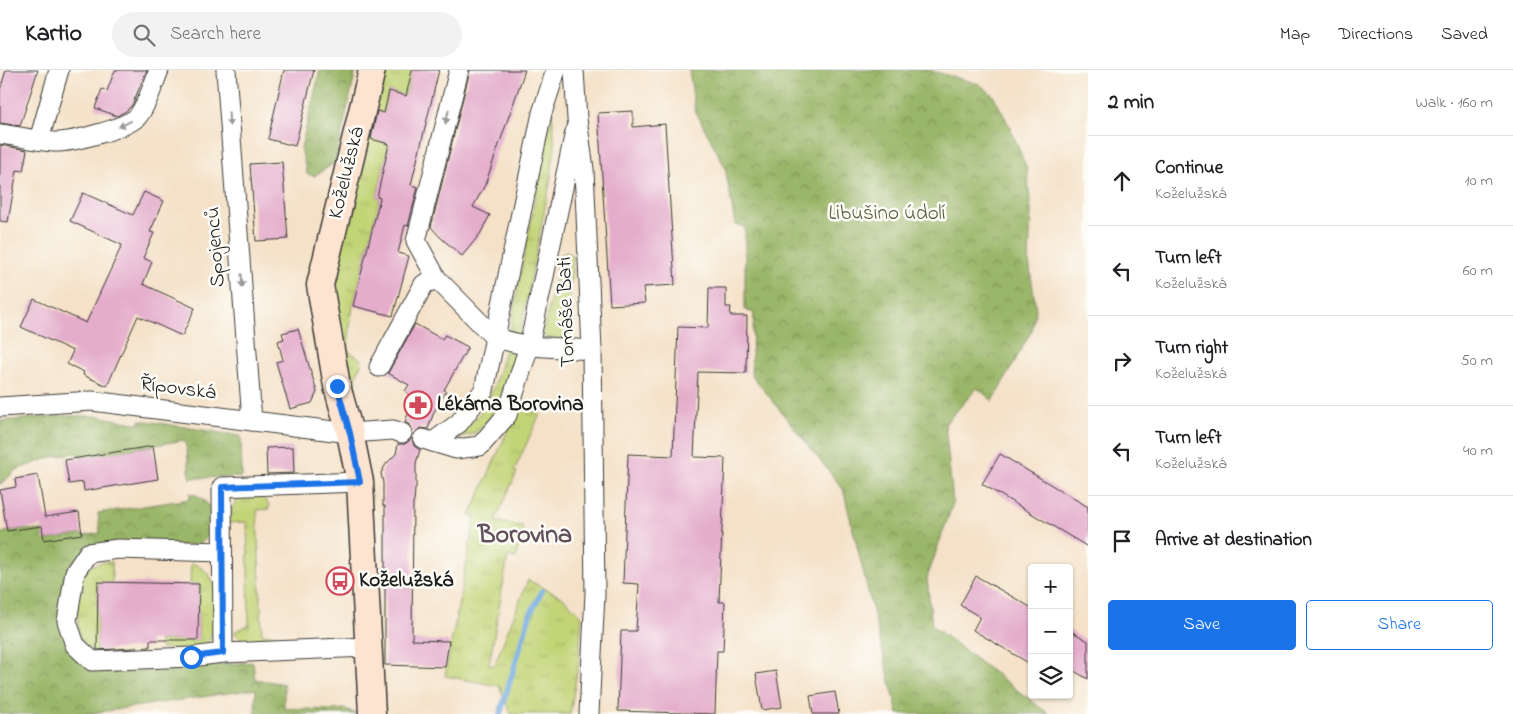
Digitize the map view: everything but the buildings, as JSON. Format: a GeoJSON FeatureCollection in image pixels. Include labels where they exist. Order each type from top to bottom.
{"type":"FeatureCollection","features":[{"type":"Feature","properties":{"kind":"main road","name":"Koželužská"},"geometry":{"type":"LineString","coordinates":[[372,70],[320,285],[337,386],[350,433],[360,482],[372,714]]}},
{"type":"Feature","properties":{"kind":"street"},"geometry":{"type":"LineString","coordinates":[[39,140],[59,70]]}},
{"type":"Feature","properties":{"kind":"street"},"geometry":{"type":"LineString","coordinates":[[0,134],[56,143],[94,136],[119,127],[137,118],[159,70]]}},
{"type":"Feature","properties":{"kind":"street","name":"Spojenců"},"geometry":{"type":"LineString","coordinates":[[226,70],[252,421]]}},
{"type":"Feature","properties":{"kind":"street"},"geometry":{"type":"LineString","coordinates":[[459,70],[416,241],[437,279],[495,338],[529,346],[592,350]]}},
{"type":"Feature","properties":{"kind":"street"},"geometry":{"type":"LineString","coordinates":[[495,338],[542,113],[556,70]]}},
{"type":"Feature","properties":{"kind":"street","name":"Tomáše Bati"},"geometry":{"type":"LineString","coordinates":[[574,70],[577,119],[584,169],[592,350],[595,594],[589,714]]}},
{"type":"Feature","properties":{"kind":"street","name":"Tomáše Bati"},"geometry":{"type":"LineString","coordinates":[[495,338],[484,390],[459,423],[428,441],[456,449],[480,446],[507,415],[529,346],[577,119]]}},
{"type":"Feature","properties":{"kind":"street"},"geometry":{"type":"LineString","coordinates":[[379,367],[424,284],[437,279]]}},
{"type":"Feature","properties":{"kind":"street","name":"Řípovská"},"geometry":{"type":"LineString","coordinates":[[0,406],[92,401],[350,433]]}},
{"type":"Feature","properties":{"kind":"street"},"geometry":{"type":"LineString","coordinates":[[350,433],[393,430],[402,433]]}},
{"type":"Feature","properties":{"kind":"street"},"geometry":{"type":"LineString","coordinates":[[223,653],[222,487],[360,482]]}},
{"type":"Feature","properties":{"kind":"street"},"geometry":{"type":"LineString","coordinates":[[222,552],[118,549],[88,553],[75,572],[67,621],[75,645],[92,661],[368,647]]}},
{"type":"Feature","properties":{"kind":"green space"},"geometry":{"type":"Polygon","coordinates":[[[320,70],[356,70],[335,163],[314,176],[307,174],[301,148],[320,70]]]}},
{"type":"Feature","properties":{"kind":"green space"},"geometry":{"type":"Polygon","coordinates":[[[370,70],[412,70],[406,96],[389,91],[384,113],[376,111],[370,138],[389,144],[377,197],[380,198],[353,306],[347,350],[362,360],[356,377],[356,389],[337,386],[320,285],[370,70]]]}},
{"type":"Feature","properties":{"kind":"green space","name":"Libušino údolí"},"geometry":{"type":"Polygon","coordinates":[[[689,70],[929,70],[979,84],[993,95],[1010,127],[1027,169],[1031,211],[1029,261],[1036,310],[1032,330],[993,401],[977,388],[945,424],[953,503],[927,578],[932,626],[1049,714],[898,714],[843,489],[751,374],[754,313],[745,310],[745,227],[735,224],[725,167],[695,110],[689,70]]]}},
{"type":"Feature","properties":{"kind":"green space"},"geometry":{"type":"Polygon","coordinates":[[[552,111],[555,146],[550,182],[520,333],[517,335],[511,332],[510,329],[552,111]]]}},
{"type":"Feature","properties":{"kind":"green space"},"geometry":{"type":"Polygon","coordinates":[[[568,252],[573,257],[566,339],[548,338],[543,335],[543,330],[554,288],[558,259],[562,254],[568,252]]]}},
{"type":"Feature","properties":{"kind":"green space"},"geometry":{"type":"Polygon","coordinates":[[[510,348],[516,351],[515,357],[505,388],[489,418],[483,426],[472,434],[448,438],[471,423],[484,407],[493,389],[505,350],[510,348]]]}},
{"type":"Feature","properties":{"kind":"green space"},"geometry":{"type":"Polygon","coordinates":[[[519,405],[540,414],[514,471],[517,472],[495,521],[523,526],[516,558],[508,556],[489,665],[494,666],[528,580],[563,598],[582,616],[579,660],[570,714],[511,714],[499,686],[445,676],[475,517],[470,516],[519,405]]]}},
{"type":"Feature","properties":{"kind":"green space"},"geometry":{"type":"Polygon","coordinates":[[[61,416],[96,416],[140,424],[140,420],[241,436],[242,477],[190,478],[184,440],[83,458],[76,453],[52,457],[16,470],[0,485],[0,421],[61,416]]]}},
{"type":"Feature","properties":{"kind":"green space"},"geometry":{"type":"Polygon","coordinates":[[[190,493],[199,496],[205,502],[210,508],[212,516],[210,531],[206,539],[199,545],[105,545],[69,566],[64,580],[63,637],[94,665],[191,667],[253,662],[255,679],[284,684],[284,708],[346,709],[356,714],[255,714],[256,689],[85,714],[0,714],[0,534],[21,530],[43,531],[45,540],[100,533],[98,513],[190,499],[190,493]]]}},
{"type":"Feature","properties":{"kind":"green space"},"geometry":{"type":"Polygon","coordinates":[[[260,495],[269,504],[269,509],[257,510],[262,634],[275,635],[269,644],[246,642],[234,632],[249,625],[247,522],[228,523],[229,516],[234,505],[241,498],[260,495]]]}},
{"type":"Feature","properties":{"kind":"green space"},"geometry":{"type":"Polygon","coordinates":[[[112,562],[112,583],[98,583],[96,654],[82,642],[79,634],[79,595],[86,571],[93,566],[112,562]]]}},
{"type":"Feature","properties":{"kind":"green space"},"geometry":{"type":"Polygon","coordinates":[[[191,563],[206,571],[214,586],[216,603],[210,639],[202,647],[184,649],[160,648],[160,640],[198,640],[199,584],[190,584],[191,563]]]}},
{"type":"Feature","properties":{"kind":"waterway"},"geometry":{"type":"LineString","coordinates":[[500,714],[530,615],[542,591]]}},
{"type":"Feature","properties":{"kind":"place","name":"Lékárna Borovina"},"geometry":{"type":"Point","coordinates":[418,405]}},
{"type":"Feature","properties":{"kind":"place","name":"Koželužská"},"geometry":{"type":"Point","coordinates":[340,581]}},
{"type":"Feature","properties":{"kind":"district","name":"Borovina"},"geometry":{"type":"Point","coordinates":[525,536]}},
{"type":"Feature","properties":{"kind":"route"},"geometry":{"type":"LineString","coordinates":[[191,657],[223,653],[222,487],[360,482],[350,433],[337,386]]}}]}
